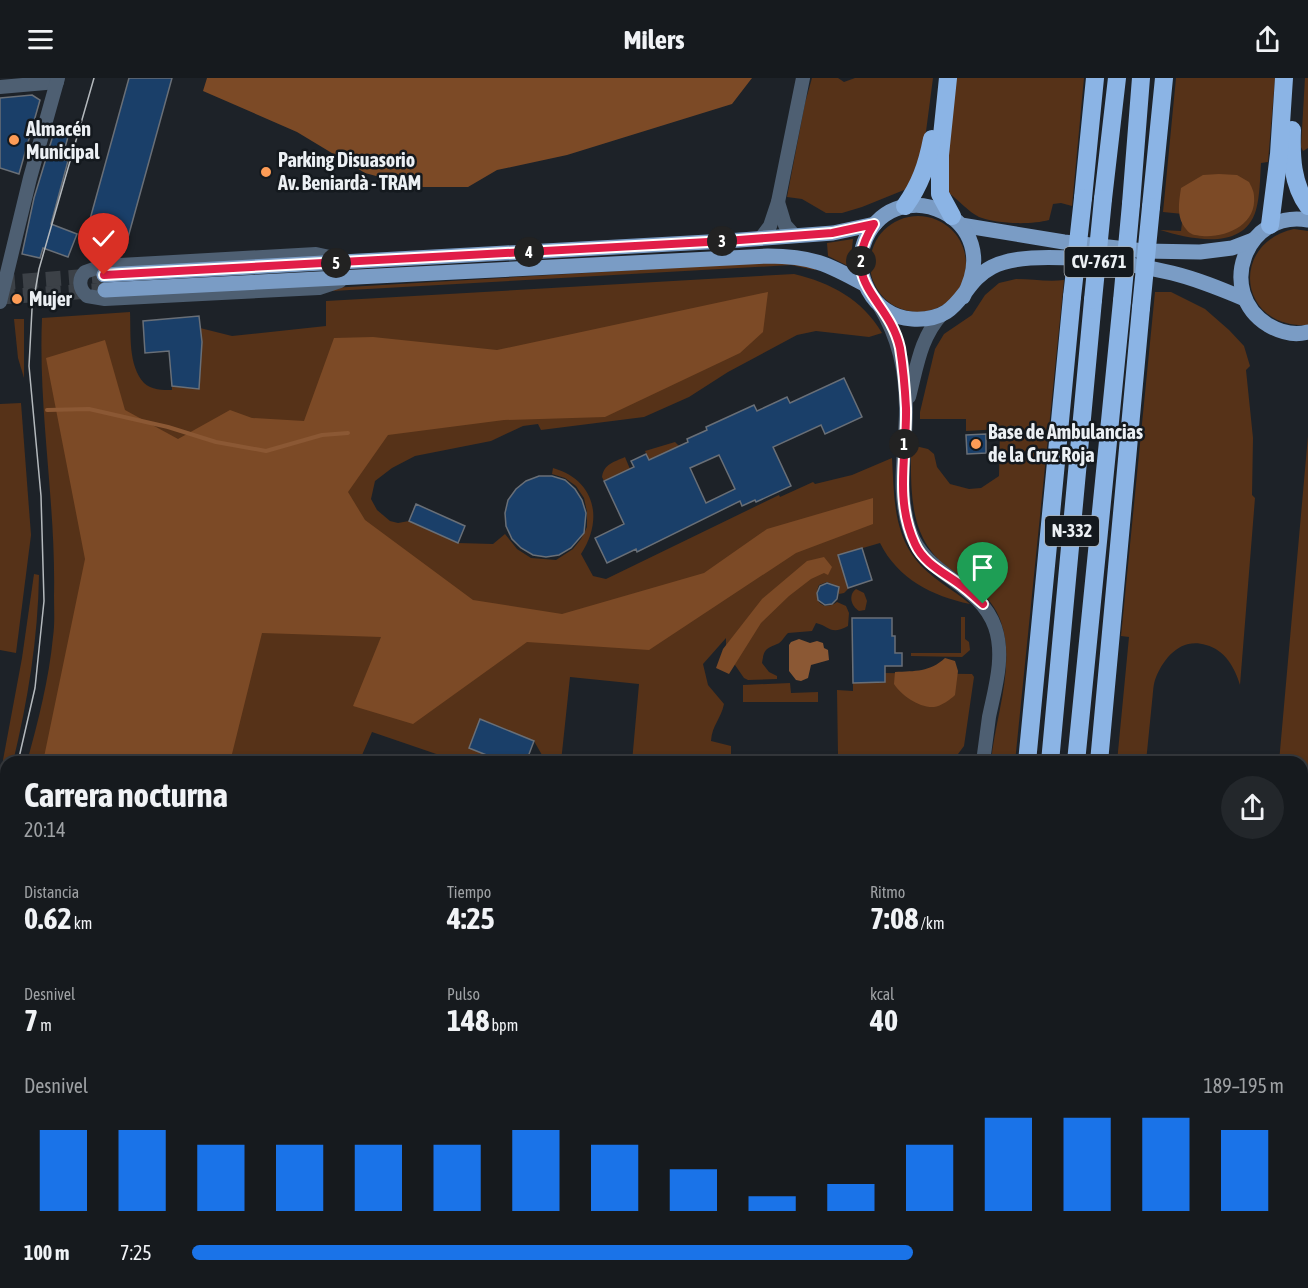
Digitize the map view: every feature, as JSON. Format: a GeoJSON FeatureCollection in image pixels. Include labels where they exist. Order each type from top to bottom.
{"type":"FeatureCollection","features":[{"type":"Feature","properties":{"kind":"highway"},"geometry":{"type":"LineString","coordinates":[[905,206],[916,190],[928,160],[940,78]]}},
{"type":"Feature","properties":{"kind":"highway"},"geometry":{"type":"LineString","coordinates":[[948,78],[940,155],[940,194],[957,221]]}},
{"type":"Feature","properties":{"kind":"highway"},"geometry":{"type":"LineString","coordinates":[[1028,756],[1095,78]]}},
{"type":"Feature","properties":{"kind":"highway","name":"N-332"},"geometry":{"type":"LineString","coordinates":[[1051,756],[1093,300],[1117,78]]}},
{"type":"Feature","properties":{"kind":"highway","name":"N-332"},"geometry":{"type":"LineString","coordinates":[[1077,756],[1122,301],[1141,78]]}},
{"type":"Feature","properties":{"kind":"highway","name":"N-332"},"geometry":{"type":"LineString","coordinates":[[1100,756],[1164,78]]}},
{"type":"Feature","properties":{"kind":"highway"},"geometry":{"type":"LineString","coordinates":[[1270,225],[1279,154],[1284,78]]}},
{"type":"Feature","properties":{"kind":"highway"},"geometry":{"type":"LineString","coordinates":[[1294,78],[1293,168],[1298,189],[1308,206]]}},
{"type":"Feature","properties":{"kind":"main road","name":"CV-7671"},"geometry":{"type":"LineString","coordinates":[[905,206],[921,205],[938,208],[957,221],[970,238],[974,261],[971,283],[963,297]]}},
{"type":"Feature","properties":{"kind":"main road"},"geometry":{"type":"LineString","coordinates":[[905,206],[888,213],[874,224],[866,237],[861,253],[864,284],[879,305],[893,314],[909,319],[926,319],[942,315]]}},
{"type":"Feature","properties":{"kind":"main road"},"geometry":{"type":"LineString","coordinates":[[1308,220],[1284,220],[1270,225],[1252,240],[1241,268],[1241,284],[1245,298],[1253,312],[1262,321],[1275,329],[1289,333],[1308,332]]}},
{"type":"Feature","properties":{"kind":"main road","name":"CV-7671"},"geometry":{"type":"LineString","coordinates":[[957,221],[1064,242],[1143,251],[1200,252],[1232,248],[1252,240]]}},
{"type":"Feature","properties":{"kind":"main road"},"geometry":{"type":"LineString","coordinates":[[353,269],[832,233],[874,224]]}},
{"type":"Feature","properties":{"kind":"main road"},"geometry":{"type":"LineString","coordinates":[[104,282],[353,269],[768,256],[811,259],[830,265],[864,284]]}},
{"type":"Feature","properties":{"kind":"main road","name":"CV-7671"},"geometry":{"type":"LineString","coordinates":[[942,315],[954,307],[983,272],[1004,262],[1039,258],[1067,258],[1172,273],[1245,298]]}},
{"type":"Feature","properties":{"kind":"street"},"geometry":{"type":"LineString","coordinates":[[760,238],[770,226],[778,202],[803,78]]}},
{"type":"Feature","properties":{"kind":"street"},"geometry":{"type":"LineString","coordinates":[[0,87],[57,80],[8,265],[1,283],[0,302]]}},
{"type":"Feature","properties":{"kind":"street"},"geometry":{"type":"LineString","coordinates":[[778,202],[785,225],[794,235]]}},
{"type":"Feature","properties":{"kind":"street"},"geometry":{"type":"LineString","coordinates":[[316,254],[353,269],[319,288],[105,299],[87,296],[80,282],[85,272],[95,267],[316,254]]}},
{"type":"Feature","properties":{"kind":"street"},"geometry":{"type":"LineString","coordinates":[[879,305],[890,322],[900,349],[906,408],[902,492],[907,521],[915,546],[936,568],[963,586],[983,604],[995,627],[999,651],[998,673],[984,756]]}},
{"type":"Feature","properties":{"kind":"street"},"geometry":{"type":"LineString","coordinates":[[906,408],[925,339],[931,326],[942,315]]}},
{"type":"Feature","properties":{"kind":"shaded area"},"geometry":{"type":"Polygon","coordinates":[[[207,78],[752,78],[732,104],[567,155],[497,170],[468,187],[417,187],[365,173],[297,132],[203,91],[207,78]]]}},
{"type":"Feature","properties":{"kind":"shaded area"},"geometry":{"type":"Polygon","coordinates":[[[812,78],[838,78],[844,82],[855,78],[933,78],[922,162],[909,188],[842,213],[826,213],[802,199],[787,197],[812,78]]]}},
{"type":"Feature","properties":{"kind":"shaded area"},"geometry":{"type":"Polygon","coordinates":[[[954,78],[1084,78],[1072,206],[1061,203],[1053,204],[1049,220],[1033,223],[1004,222],[979,217],[949,193],[946,177],[954,78]]]}},
{"type":"Feature","properties":{"kind":"shaded area"},"geometry":{"type":"Polygon","coordinates":[[[1176,78],[1275,78],[1268,162],[1261,163],[1256,210],[1250,223],[1240,232],[1228,237],[1200,239],[1160,230],[1181,231],[1183,214],[1163,212],[1176,78]]]}},
{"type":"Feature","properties":{"kind":"shaded area"},"geometry":{"type":"Polygon","coordinates":[[[1305,78],[1308,78],[1308,148],[1303,151],[1301,147],[1305,78]]]}},
{"type":"Feature","properties":{"kind":"shaded area"},"geometry":{"type":"Polygon","coordinates":[[[1203,175],[1237,175],[1249,182],[1254,196],[1251,215],[1238,228],[1221,235],[1191,234],[1179,214],[1181,188],[1203,175]]]}},
{"type":"Feature","properties":{"kind":"shaded area"},"geometry":{"type":"Polygon","coordinates":[[[918,216],[936,220],[952,230],[962,246],[966,264],[962,282],[952,298],[936,308],[918,312],[900,308],[884,298],[874,282],[870,264],[874,246],[884,230],[900,220],[918,216]]]}},
{"type":"Feature","properties":{"kind":"shaded area"},"geometry":{"type":"Polygon","coordinates":[[[1294,229],[1308,231],[1308,325],[1285,323],[1267,314],[1256,300],[1250,284],[1251,267],[1259,250],[1273,237],[1294,229]]]}},
{"type":"Feature","properties":{"kind":"shaded area"},"geometry":{"type":"Polygon","coordinates":[[[853,239],[850,267],[828,256],[827,243],[853,239]]]}},
{"type":"Feature","properties":{"kind":"shaded area"},"geometry":{"type":"Polygon","coordinates":[[[773,262],[816,267],[815,270],[791,265],[332,291],[331,288],[773,262]]]}},
{"type":"Feature","properties":{"kind":"shaded area"},"geometry":{"type":"Polygon","coordinates":[[[794,274],[821,282],[855,302],[874,321],[882,333],[869,337],[816,331],[797,335],[728,372],[689,397],[644,417],[541,430],[538,424],[523,426],[491,441],[415,456],[392,468],[375,481],[371,499],[377,510],[390,521],[398,523],[409,521],[458,543],[493,544],[505,534],[517,549],[531,558],[556,560],[573,549],[581,539],[587,527],[587,512],[584,498],[576,486],[565,478],[552,474],[553,468],[567,474],[586,491],[593,515],[588,541],[581,554],[593,576],[606,579],[779,495],[780,497],[813,482],[815,484],[852,475],[892,458],[896,511],[908,549],[928,572],[970,604],[930,591],[906,576],[887,556],[880,543],[839,555],[849,588],[839,594],[835,585],[827,582],[819,585],[817,596],[823,605],[832,605],[837,602],[846,606],[849,613],[848,626],[834,630],[816,623],[812,631],[788,633],[780,642],[766,650],[762,663],[769,672],[777,676],[777,679],[748,680],[744,678],[726,652],[726,638],[703,664],[708,685],[724,704],[711,741],[731,746],[731,756],[633,756],[639,684],[570,677],[562,756],[543,756],[534,741],[481,719],[469,748],[489,756],[442,756],[372,732],[362,756],[29,756],[46,684],[54,621],[54,561],[42,388],[42,318],[130,312],[133,359],[135,368],[144,383],[161,390],[172,390],[172,386],[199,389],[202,342],[200,328],[232,336],[326,326],[326,301],[794,274]]]}},
{"type":"Feature","properties":{"kind":"shaded area"},"geometry":{"type":"Polygon","coordinates":[[[1016,279],[1064,280],[1016,756],[992,756],[1005,674],[1005,639],[1001,622],[997,612],[985,596],[932,552],[918,525],[911,478],[911,445],[928,449],[934,454],[937,467],[950,484],[969,489],[981,488],[999,476],[1000,429],[966,431],[966,419],[920,419],[920,412],[935,349],[944,334],[972,315],[985,295],[999,283],[1016,279]]]}},
{"type":"Feature","properties":{"kind":"shaded area"},"geometry":{"type":"Polygon","coordinates":[[[768,292],[763,332],[740,353],[605,417],[504,420],[388,435],[348,492],[365,520],[473,600],[562,614],[704,573],[767,529],[873,498],[873,524],[796,553],[649,650],[527,642],[413,724],[353,706],[381,637],[262,633],[231,756],[44,756],[85,559],[46,358],[105,340],[125,410],[178,439],[230,410],[252,418],[304,421],[334,338],[373,337],[497,350],[768,292]]]}},
{"type":"Feature","properties":{"kind":"shaded area"},"geometry":{"type":"Polygon","coordinates":[[[1155,292],[1171,292],[1205,309],[1229,330],[1244,346],[1250,366],[1246,370],[1253,438],[1252,495],[1255,498],[1240,685],[1232,666],[1224,655],[1213,647],[1197,643],[1174,651],[1163,664],[1155,680],[1147,756],[1118,756],[1129,637],[1121,636],[1155,292]]]}},
{"type":"Feature","properties":{"kind":"shaded area"},"geometry":{"type":"Polygon","coordinates":[[[14,319],[24,319],[24,378],[18,358],[14,319]]]}},
{"type":"Feature","properties":{"kind":"shaded area"},"geometry":{"type":"Polygon","coordinates":[[[21,403],[31,535],[16,653],[0,650],[0,404],[21,403]]]}},
{"type":"Feature","properties":{"kind":"shaded area"},"geometry":{"type":"Polygon","coordinates":[[[1308,436],[1308,756],[1280,756],[1308,436]]]}},
{"type":"Feature","properties":{"kind":"shaded area"},"geometry":{"type":"Polygon","coordinates":[[[675,442],[679,446],[649,460],[645,451],[675,442]]]}},
{"type":"Feature","properties":{"kind":"shaded area"},"geometry":{"type":"Polygon","coordinates":[[[625,457],[630,469],[604,481],[602,477],[607,466],[625,457]]]}},
{"type":"Feature","properties":{"kind":"shaded area"},"geometry":{"type":"Polygon","coordinates":[[[824,557],[832,567],[828,575],[824,573],[811,579],[761,623],[729,674],[716,668],[723,649],[762,599],[807,561],[824,557]]]}},
{"type":"Feature","properties":{"kind":"shaded area"},"geometry":{"type":"Polygon","coordinates":[[[34,574],[39,575],[37,622],[31,669],[14,756],[4,756],[22,658],[34,574]]]}},
{"type":"Feature","properties":{"kind":"shaded area"},"geometry":{"type":"Polygon","coordinates":[[[856,589],[864,593],[867,601],[865,610],[859,611],[852,603],[851,597],[856,589]]]}},
{"type":"Feature","properties":{"kind":"shaded area"},"geometry":{"type":"Polygon","coordinates":[[[961,617],[965,617],[965,639],[969,642],[970,650],[962,657],[911,656],[911,653],[961,653],[961,617]]]}},
{"type":"Feature","properties":{"kind":"shaded area"},"geometry":{"type":"Polygon","coordinates":[[[799,639],[810,643],[817,641],[823,643],[824,648],[828,650],[829,660],[811,665],[808,678],[801,681],[796,680],[789,671],[789,645],[799,639]]]}},
{"type":"Feature","properties":{"kind":"shaded area"},"geometry":{"type":"Polygon","coordinates":[[[945,658],[955,661],[958,671],[955,695],[948,701],[928,707],[906,696],[894,684],[895,672],[928,668],[945,658]]]}},
{"type":"Feature","properties":{"kind":"shaded area"},"geometry":{"type":"Polygon","coordinates":[[[885,673],[972,674],[974,677],[964,746],[958,754],[954,756],[838,755],[837,690],[853,691],[853,683],[885,682],[885,673]]]}},
{"type":"Feature","properties":{"kind":"shaded area"},"geometry":{"type":"Polygon","coordinates":[[[790,683],[791,693],[818,692],[818,702],[743,702],[743,685],[790,683]]]}},
{"type":"Feature","properties":{"kind":"building"},"geometry":{"type":"Polygon","coordinates":[[[129,78],[172,78],[124,252],[84,241],[129,78]]]}},
{"type":"Feature","properties":{"kind":"building","name":"Almacén Municipal"},"geometry":{"type":"Polygon","coordinates":[[[32,95],[40,100],[19,174],[0,168],[0,98],[32,95]]]}},
{"type":"Feature","properties":{"kind":"building"},"geometry":{"type":"Polygon","coordinates":[[[55,129],[69,133],[62,159],[68,161],[51,224],[77,234],[68,257],[43,248],[40,258],[22,254],[34,198],[55,129]]]}},
{"type":"Feature","properties":{"kind":"building"},"geometry":{"type":"Polygon","coordinates":[[[199,316],[202,342],[199,389],[172,386],[169,351],[145,353],[143,321],[199,316]]]}},
{"type":"Feature","properties":{"kind":"building"},"geometry":{"type":"Polygon","coordinates":[[[844,378],[862,417],[825,434],[821,425],[773,447],[791,486],[756,502],[755,500],[742,506],[740,501],[637,552],[636,549],[607,563],[595,538],[624,524],[604,481],[634,467],[631,461],[646,454],[649,460],[688,442],[687,439],[707,430],[706,427],[754,405],[757,411],[787,397],[790,403],[844,378]],[[719,455],[690,468],[706,503],[735,489],[719,455]]]}},
{"type":"Feature","properties":{"kind":"building","name":"Base de Ambulancias de la Cruz Roja"},"geometry":{"type":"Polygon","coordinates":[[[986,434],[986,453],[967,454],[966,435],[986,434]]]}},
{"type":"Feature","properties":{"kind":"building"},"geometry":{"type":"Polygon","coordinates":[[[539,476],[552,476],[565,480],[582,500],[586,513],[584,533],[571,548],[559,555],[546,557],[533,555],[512,539],[506,526],[505,513],[508,500],[526,481],[539,476]]]}},
{"type":"Feature","properties":{"kind":"building"},"geometry":{"type":"Polygon","coordinates":[[[416,504],[465,526],[458,543],[409,521],[416,504]]]}},
{"type":"Feature","properties":{"kind":"building"},"geometry":{"type":"Polygon","coordinates":[[[862,548],[872,580],[848,588],[838,555],[862,548]]]}},
{"type":"Feature","properties":{"kind":"building"},"geometry":{"type":"Polygon","coordinates":[[[827,583],[839,587],[837,599],[832,604],[825,605],[818,600],[817,593],[820,586],[827,583]]]}},
{"type":"Feature","properties":{"kind":"building"},"geometry":{"type":"Polygon","coordinates":[[[852,618],[892,618],[895,653],[902,653],[902,666],[885,666],[885,682],[853,683],[852,618]]]}},
{"type":"Feature","properties":{"kind":"building"},"geometry":{"type":"Polygon","coordinates":[[[480,719],[534,741],[528,756],[489,756],[469,748],[480,719]]]}},
{"type":"Feature","properties":{"kind":"waterway"},"geometry":{"type":"LineString","coordinates":[[47,410],[89,409],[168,427],[216,442],[266,451],[322,435],[348,433]]}},
{"type":"Feature","properties":{"kind":"tunnel"},"geometry":{"type":"LineString","coordinates":[[0,283],[104,275]]}},
{"type":"Feature","properties":{"kind":"tunnel"},"geometry":{"type":"LineString","coordinates":[[0,297],[105,290]]}},
{"type":"Feature","properties":{"kind":"tram line"},"geometry":{"type":"LineString","coordinates":[[19,756],[35,688],[44,601],[41,496],[29,366],[32,309],[39,269],[94,78]]}},
{"type":"Feature","properties":{"kind":"place","name":"Almacén Municipal"},"geometry":{"type":"Point","coordinates":[14,140]}},
{"type":"Feature","properties":{"kind":"place","name":"Parking Disuasorio Av. Beniardà - TRAM"},"geometry":{"type":"Point","coordinates":[266,172]}},
{"type":"Feature","properties":{"kind":"place","name":"Mujer"},"geometry":{"type":"Point","coordinates":[17,299]}},
{"type":"Feature","properties":{"kind":"place","name":"Base de Ambulancias de la Cruz Roja"},"geometry":{"type":"Point","coordinates":[976,444]}},
{"type":"Feature","properties":{"kind":"route"},"geometry":{"type":"LineString","coordinates":[[104,275],[726,241],[832,233],[874,224],[866,237],[861,253],[861,268],[864,284],[890,322],[900,349],[906,408],[902,492],[909,529],[915,546],[924,557],[983,604]]}}]}
